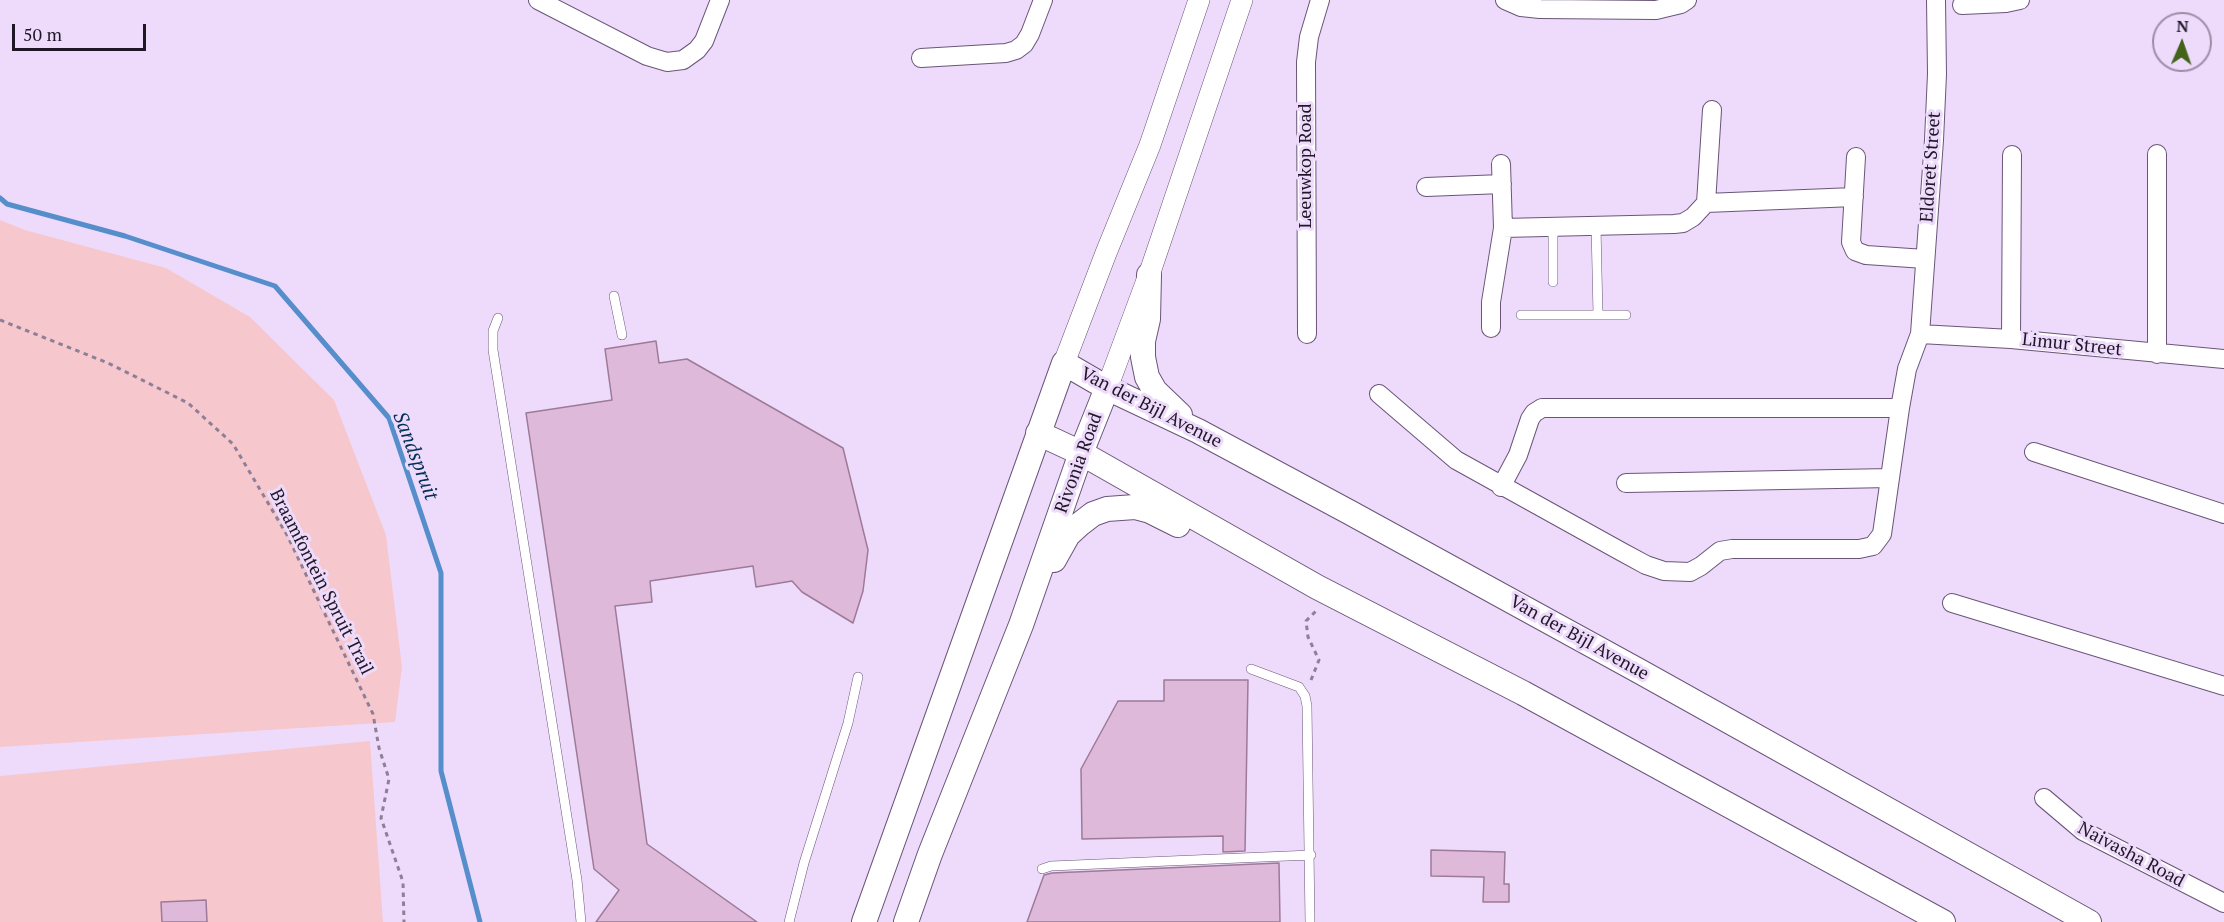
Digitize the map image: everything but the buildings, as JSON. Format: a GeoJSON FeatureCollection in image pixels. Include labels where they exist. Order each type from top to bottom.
{"type":"FeatureCollection","features":[{"type":"Feature","properties":{"kind":"main road"},"geometry":{"type":"LineString","coordinates":[[1149,275],[1148,319],[1143,341],[1143,357],[1148,377],[1155,391],[1165,402],[1198,431]]}},
{"type":"Feature","properties":{"kind":"main road","name":"Van der Bijl Avenue"},"geometry":{"type":"LineString","coordinates":[[1064,363],[1107,388],[1198,431],[1608,654],[2089,922]]}},
{"type":"Feature","properties":{"kind":"main road"},"geometry":{"type":"LineString","coordinates":[[864,922],[1064,363]]}},
{"type":"Feature","properties":{"kind":"main road","name":"Rivonia Road"},"geometry":{"type":"LineString","coordinates":[[906,922],[930,854],[1021,625],[1081,453],[1107,388]]}},
{"type":"Feature","properties":{"kind":"main road"},"geometry":{"type":"LineString","coordinates":[[1038,433],[1081,453],[1325,591],[1523,693],[1942,922]]}},
{"type":"Feature","properties":{"kind":"main road"},"geometry":{"type":"LineString","coordinates":[[1021,625],[1068,535],[1093,514],[1121,507],[1135,507],[1150,511],[1325,591]]}},
{"type":"Feature","properties":{"kind":"main road"},"geometry":{"type":"LineString","coordinates":[[916,922],[930,854]]}},
{"type":"Feature","properties":{"kind":"street"},"geometry":{"type":"LineString","coordinates":[[538,0],[647,56],[668,62],[683,60],[697,50],[704,41],[720,0]]}},
{"type":"Feature","properties":{"kind":"street"},"geometry":{"type":"LineString","coordinates":[[921,58],[1006,53],[1016,50],[1024,44],[1030,34],[1043,0]]}},
{"type":"Feature","properties":{"kind":"street"},"geometry":{"type":"LineString","coordinates":[[1064,363],[1150,145],[1200,0]]}},
{"type":"Feature","properties":{"kind":"street","name":"Rivonia Road"},"geometry":{"type":"LineString","coordinates":[[1107,388],[1149,275],[1242,0]]}},
{"type":"Feature","properties":{"kind":"street","name":"Leeuwkop Road"},"geometry":{"type":"LineString","coordinates":[[1307,334],[1306,62],[1309,37],[1320,0]]}},
{"type":"Feature","properties":{"kind":"street"},"geometry":{"type":"LineString","coordinates":[[1505,0],[1521,6],[1540,9],[1656,10],[1681,4],[1687,0]]}},
{"type":"Feature","properties":{"kind":"street","name":"Eldoret Street"},"geometry":{"type":"LineString","coordinates":[[1501,487],[1646,565],[1664,571],[1690,572],[1720,551],[1732,549],[1859,549],[1873,546],[1882,534],[1907,369],[1920,334],[1935,118],[1936,0]]}},
{"type":"Feature","properties":{"kind":"street"},"geometry":{"type":"LineString","coordinates":[[1962,5],[2020,0]]}},
{"type":"Feature","properties":{"kind":"street"},"geometry":{"type":"LineString","coordinates":[[1503,228],[1683,223],[1693,217],[1706,202],[1712,110]]}},
{"type":"Feature","properties":{"kind":"street"},"geometry":{"type":"LineString","coordinates":[[2157,154],[2157,354]]}},
{"type":"Feature","properties":{"kind":"street"},"geometry":{"type":"LineString","coordinates":[[2010,339],[2012,155]]}},
{"type":"Feature","properties":{"kind":"street"},"geometry":{"type":"LineString","coordinates":[[1856,157],[1851,242],[1855,251],[1866,255],[1925,259]]}},
{"type":"Feature","properties":{"kind":"street"},"geometry":{"type":"LineString","coordinates":[[1491,328],[1491,302],[1503,228],[1501,164]]}},
{"type":"Feature","properties":{"kind":"street"},"geometry":{"type":"LineString","coordinates":[[1426,187],[1502,184]]}},
{"type":"Feature","properties":{"kind":"street"},"geometry":{"type":"LineString","coordinates":[[1706,202],[1854,197]]}},
{"type":"Feature","properties":{"kind":"street","name":"Limur Street"},"geometry":{"type":"LineString","coordinates":[[1920,334],[2010,339],[2224,359]]}},
{"type":"Feature","properties":{"kind":"street"},"geometry":{"type":"LineString","coordinates":[[1379,394],[1456,460],[1501,487],[1518,455],[1530,419],[1542,408],[1900,408]]}},
{"type":"Feature","properties":{"kind":"street"},"geometry":{"type":"LineString","coordinates":[[2034,452],[2224,513]]}},
{"type":"Feature","properties":{"kind":"street"},"geometry":{"type":"LineString","coordinates":[[1626,483],[1890,478]]}},
{"type":"Feature","properties":{"kind":"street"},"geometry":{"type":"LineString","coordinates":[[1952,603],[2224,686]]}},
{"type":"Feature","properties":{"kind":"street","name":"Naivasha Road"},"geometry":{"type":"LineString","coordinates":[[2044,798],[2083,831],[2224,903]]}},
{"type":"Feature","properties":{"kind":"lane"},"geometry":{"type":"LineString","coordinates":[[1596,226],[1598,315]]}},
{"type":"Feature","properties":{"kind":"lane"},"geometry":{"type":"LineString","coordinates":[[1553,227],[1553,282]]}},
{"type":"Feature","properties":{"kind":"lane"},"geometry":{"type":"LineString","coordinates":[[614,296],[622,335]]}},
{"type":"Feature","properties":{"kind":"lane"},"geometry":{"type":"LineString","coordinates":[[1521,315],[1626,315]]}},
{"type":"Feature","properties":{"kind":"lane"},"geometry":{"type":"LineString","coordinates":[[498,318],[493,331],[493,350],[578,880],[580,922]]}},
{"type":"Feature","properties":{"kind":"lane"},"geometry":{"type":"LineString","coordinates":[[1251,669],[1289,682],[1299,687],[1305,696],[1311,855],[1310,922]]}},
{"type":"Feature","properties":{"kind":"lane"},"geometry":{"type":"LineString","coordinates":[[789,922],[804,863],[848,723],[858,677]]}},
{"type":"Feature","properties":{"kind":"lane"},"geometry":{"type":"LineString","coordinates":[[1042,869],[1063,865],[1311,855]]}},
{"type":"Feature","properties":{"kind":"path","name":"Braamfontein Spruit Trail"},"geometry":{"type":"LineString","coordinates":[[0,320],[108,363],[188,404],[233,444],[287,535],[373,714],[379,748],[389,779],[381,818],[404,882],[404,922]]}},
{"type":"Feature","properties":{"kind":"path"},"geometry":{"type":"LineString","coordinates":[[1305,696],[1319,660],[1308,637],[1306,621],[1325,591]]}},
{"type":"Feature","properties":{"kind":"shaded area"},"geometry":{"type":"Polygon","coordinates":[[[0,220],[25,230],[166,268],[250,317],[334,400],[386,535],[402,667],[395,722],[0,747],[0,220]]]}},
{"type":"Feature","properties":{"kind":"shaded area"},"geometry":{"type":"Polygon","coordinates":[[[370,741],[383,922],[0,922],[0,776],[370,741]]]}},
{"type":"Feature","properties":{"kind":"waterway","name":"Sandspruit"},"geometry":{"type":"LineString","coordinates":[[0,198],[7,204],[125,236],[275,286],[389,418],[441,573],[441,771],[480,922]]}}]}
